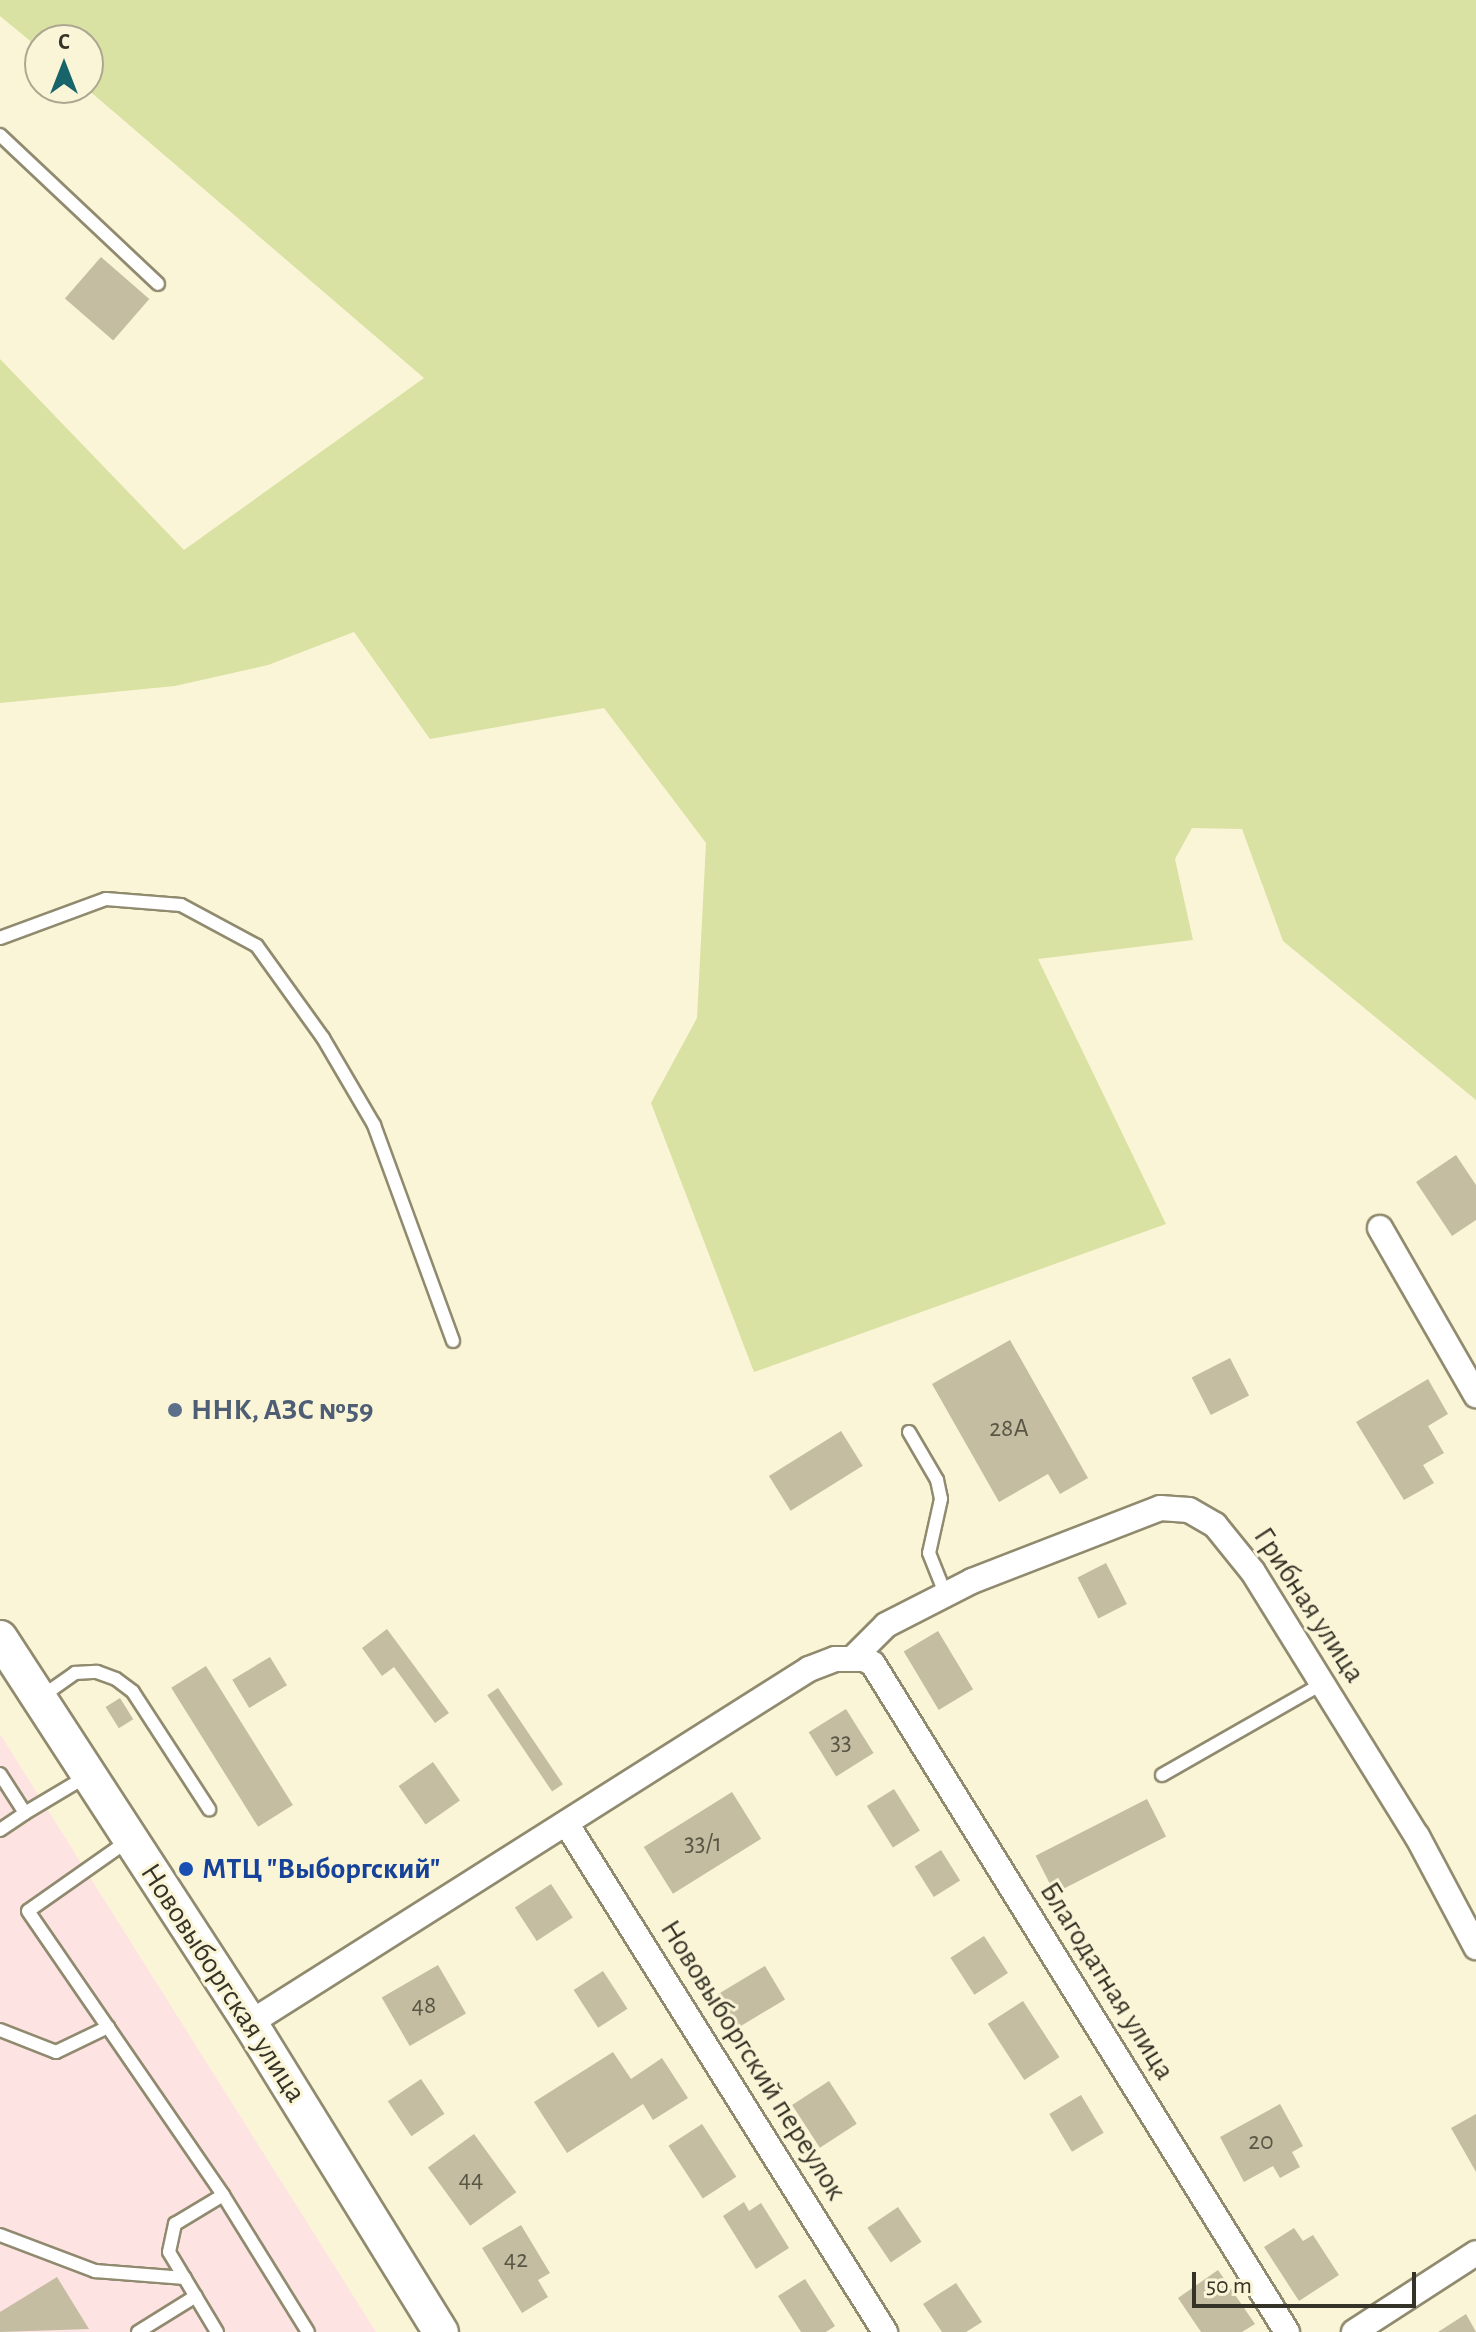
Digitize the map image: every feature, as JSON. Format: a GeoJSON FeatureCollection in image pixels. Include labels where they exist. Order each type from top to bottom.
{"type":"FeatureCollection","features":[{"type":"Feature","properties":{"kind":"street"},"geometry":{"type":"LineString","coordinates":[[1380,1228],[1476,1395]]}},
{"type":"Feature","properties":{"kind":"street","name":"Грибная улица"},"geometry":{"type":"LineString","coordinates":[[864,1660],[886,1625],[945,1593],[1160,1508],[1189,1510],[1234,1544],[1417,1836],[1476,1947]]}},
{"type":"Feature","properties":{"kind":"street","name":"Нововыборгская улица"},"geometry":{"type":"LineString","coordinates":[[0,1638],[250,2023],[435,2330]]}},
{"type":"Feature","properties":{"kind":"street"},"geometry":{"type":"LineString","coordinates":[[250,2023],[809,1669],[864,1660]]}},
{"type":"Feature","properties":{"kind":"street","name":"Благодатная улица"},"geometry":{"type":"LineString","coordinates":[[864,1660],[1287,2332]]}},
{"type":"Feature","properties":{"kind":"street","name":"Нововыборгский переулок"},"geometry":{"type":"LineString","coordinates":[[566,1823],[885,2332]]}},
{"type":"Feature","properties":{"kind":"street"},"geometry":{"type":"LineString","coordinates":[[1354,2332],[1476,2253]]}},
{"type":"Feature","properties":{"kind":"lane"},"geometry":{"type":"LineString","coordinates":[[0,135],[158,284]]}},
{"type":"Feature","properties":{"kind":"lane"},"geometry":{"type":"LineString","coordinates":[[0,938],[106,899],[181,905],[257,946],[323,1038],[374,1125],[453,1341]]}},
{"type":"Feature","properties":{"kind":"lane"},"geometry":{"type":"LineString","coordinates":[[909,1432],[937,1480],[939,1512],[929,1553],[945,1593]]}},
{"type":"Feature","properties":{"kind":"lane"},"geometry":{"type":"LineString","coordinates":[[39,1700],[75,1673],[97,1672],[116,1679],[133,1692],[209,1809]]}},
{"type":"Feature","properties":{"kind":"lane"},"geometry":{"type":"LineString","coordinates":[[1162,1775],[1323,1683]]}},
{"type":"Feature","properties":{"kind":"lane"},"geometry":{"type":"LineString","coordinates":[[0,1774],[25,1813]]}},
{"type":"Feature","properties":{"kind":"lane"},"geometry":{"type":"LineString","coordinates":[[0,1830],[87,1776]]}},
{"type":"Feature","properties":{"kind":"lane"},"geometry":{"type":"LineString","coordinates":[[131,1839],[28,1911],[223,2195],[303,2330]]}},
{"type":"Feature","properties":{"kind":"lane"},"geometry":{"type":"LineString","coordinates":[[0,2030],[56,2052],[108,2027]]}},
{"type":"Feature","properties":{"kind":"lane"},"geometry":{"type":"LineString","coordinates":[[217,2332],[169,2252],[175,2224],[223,2195]]}},
{"type":"Feature","properties":{"kind":"lane"},"geometry":{"type":"LineString","coordinates":[[0,2235],[95,2271],[185,2278]]}},
{"type":"Feature","properties":{"kind":"lane"},"geometry":{"type":"LineString","coordinates":[[138,2332],[196,2296]]}},
{"type":"Feature","properties":{"kind":"shaded area"},"geometry":{"type":"Polygon","coordinates":[[[0,1734],[376,2332],[0,2332],[0,1734]]]}},
{"type":"Feature","properties":{"kind":"green space"},"geometry":{"type":"Polygon","coordinates":[[[0,0],[1476,0],[1476,1100],[1283,941],[1242,829],[1192,828],[1175,859],[1193,940],[1038,959],[1166,1224],[754,1372],[651,1103],[697,1018],[706,843],[604,708],[430,739],[354,632],[268,665],[175,686],[0,703],[0,359],[184,550],[424,378],[104,103],[104,24],[24,24],[24,36],[0,16],[0,0]]]}},
{"type":"Feature","properties":{"kind":"building"},"geometry":{"type":"Polygon","coordinates":[[[101,257],[149,299],[113,340],[65,299],[101,257]]]}},
{"type":"Feature","properties":{"kind":"building"},"geometry":{"type":"Polygon","coordinates":[[[1456,1155],[1476,1185],[1476,1220],[1452,1236],[1416,1182],[1456,1155]]]}},
{"type":"Feature","properties":{"kind":"building"},"geometry":{"type":"Polygon","coordinates":[[[1010,1340],[1088,1478],[1060,1494],[1048,1474],[999,1502],[932,1384],[1010,1340]]]}},
{"type":"Feature","properties":{"kind":"building"},"geometry":{"type":"Polygon","coordinates":[[[1230,1358],[1249,1395],[1211,1415],[1192,1378],[1230,1358]]]}},
{"type":"Feature","properties":{"kind":"building"},"geometry":{"type":"Polygon","coordinates":[[[1428,1379],[1448,1414],[1428,1426],[1444,1453],[1423,1465],[1434,1483],[1404,1500],[1356,1422],[1428,1379]]]}},
{"type":"Feature","properties":{"kind":"building"},"geometry":{"type":"Polygon","coordinates":[[[841,1431],[863,1466],[791,1511],[769,1476],[841,1431]]]}},
{"type":"Feature","properties":{"kind":"building"},"geometry":{"type":"Polygon","coordinates":[[[1106,1563],[1127,1604],[1098,1619],[1077,1578],[1106,1563]]]}},
{"type":"Feature","properties":{"kind":"building"},"geometry":{"type":"Polygon","coordinates":[[[387,1629],[449,1713],[435,1723],[394,1667],[382,1676],[362,1648],[387,1629]]]}},
{"type":"Feature","properties":{"kind":"building"},"geometry":{"type":"Polygon","coordinates":[[[938,1631],[973,1689],[939,1710],[904,1652],[938,1631]]]}},
{"type":"Feature","properties":{"kind":"building"},"geometry":{"type":"Polygon","coordinates":[[[270,1657],[287,1685],[249,1708],[232,1680],[270,1657]]]}},
{"type":"Feature","properties":{"kind":"building"},"geometry":{"type":"Polygon","coordinates":[[[206,1666],[293,1805],[258,1827],[171,1688],[206,1666]]]}},
{"type":"Feature","properties":{"kind":"building"},"geometry":{"type":"Polygon","coordinates":[[[498,1688],[563,1784],[552,1791],[487,1695],[498,1688]]]}},
{"type":"Feature","properties":{"kind":"building"},"geometry":{"type":"Polygon","coordinates":[[[120,1698],[133,1719],[119,1728],[106,1707],[120,1698]]]}},
{"type":"Feature","properties":{"kind":"building"},"geometry":{"type":"Polygon","coordinates":[[[846,1709],[874,1753],[836,1776],[809,1732],[846,1709]]]}},
{"type":"Feature","properties":{"kind":"building"},"geometry":{"type":"Polygon","coordinates":[[[433,1762],[460,1801],[426,1825],[399,1786],[433,1762]]]}},
{"type":"Feature","properties":{"kind":"building"},"geometry":{"type":"Polygon","coordinates":[[[894,1789],[920,1831],[893,1848],[867,1806],[894,1789]]]}},
{"type":"Feature","properties":{"kind":"building"},"geometry":{"type":"Polygon","coordinates":[[[732,1792],[761,1839],[673,1894],[644,1847],[732,1792]]]}},
{"type":"Feature","properties":{"kind":"building"},"geometry":{"type":"Polygon","coordinates":[[[1147,1799],[1166,1836],[1055,1893],[1036,1856],[1147,1799]]]}},
{"type":"Feature","properties":{"kind":"building"},"geometry":{"type":"Polygon","coordinates":[[[941,1850],[960,1881],[934,1897],[915,1866],[941,1850]]]}},
{"type":"Feature","properties":{"kind":"building"},"geometry":{"type":"Polygon","coordinates":[[[551,1884],[573,1918],[537,1941],[515,1907],[551,1884]]]}},
{"type":"Feature","properties":{"kind":"building"},"geometry":{"type":"Polygon","coordinates":[[[984,1936],[1008,1973],[974,1995],[950,1958],[984,1936]]]}},
{"type":"Feature","properties":{"kind":"building"},"geometry":{"type":"Polygon","coordinates":[[[438,1965],[466,2013],[410,2046],[382,1998],[438,1965]]]}},
{"type":"Feature","properties":{"kind":"building"},"geometry":{"type":"Polygon","coordinates":[[[765,1966],[785,1999],[738,2028],[718,1994],[765,1966]]]}},
{"type":"Feature","properties":{"kind":"building"},"geometry":{"type":"Polygon","coordinates":[[[603,1971],[628,2009],[598,2028],[574,1990],[603,1971]]]}},
{"type":"Feature","properties":{"kind":"building"},"geometry":{"type":"Polygon","coordinates":[[[1023,2001],[1059,2057],[1024,2080],[988,2024],[1023,2001]]]}},
{"type":"Feature","properties":{"kind":"building"},"geometry":{"type":"Polygon","coordinates":[[[613,2052],[631,2079],[662,2058],[688,2098],[653,2120],[643,2104],[567,2153],[534,2102],[613,2052]]]}},
{"type":"Feature","properties":{"kind":"building"},"geometry":{"type":"Polygon","coordinates":[[[421,2079],[444,2114],[411,2136],[388,2101],[421,2079]]]}},
{"type":"Feature","properties":{"kind":"building"},"geometry":{"type":"Polygon","coordinates":[[[829,2081],[857,2124],[820,2148],[792,2105],[829,2081]]]}},
{"type":"Feature","properties":{"kind":"building"},"geometry":{"type":"Polygon","coordinates":[[[1081,2095],[1104,2133],[1072,2152],[1049,2114],[1081,2095]]]}},
{"type":"Feature","properties":{"kind":"building"},"geometry":{"type":"Polygon","coordinates":[[[1280,2104],[1303,2146],[1292,2152],[1300,2167],[1280,2178],[1273,2166],[1244,2182],[1220,2137],[1280,2104]]]}},
{"type":"Feature","properties":{"kind":"building"},"geometry":{"type":"Polygon","coordinates":[[[1476,2114],[1476,2172],[1451,2128],[1476,2114]]]}},
{"type":"Feature","properties":{"kind":"building"},"geometry":{"type":"Polygon","coordinates":[[[702,2124],[736,2177],[703,2199],[668,2146],[702,2124]]]}},
{"type":"Feature","properties":{"kind":"building"},"geometry":{"type":"Polygon","coordinates":[[[474,2134],[516,2192],[470,2226],[428,2168],[474,2134]]]}},
{"type":"Feature","properties":{"kind":"building"},"geometry":{"type":"Polygon","coordinates":[[[744,2202],[749,2211],[761,2203],[789,2248],[756,2269],[723,2216],[744,2202]]]}},
{"type":"Feature","properties":{"kind":"building"},"geometry":{"type":"Polygon","coordinates":[[[898,2207],[921,2242],[891,2263],[867,2228],[898,2207]]]}},
{"type":"Feature","properties":{"kind":"building"},"geometry":{"type":"Polygon","coordinates":[[[521,2225],[550,2273],[538,2280],[548,2297],[522,2313],[482,2248],[521,2225]]]}},
{"type":"Feature","properties":{"kind":"building"},"geometry":{"type":"Polygon","coordinates":[[[1294,2228],[1303,2241],[1313,2235],[1339,2275],[1299,2301],[1264,2247],[1294,2228]]]}},
{"type":"Feature","properties":{"kind":"building"},"geometry":{"type":"Polygon","coordinates":[[[1218,2270],[1255,2324],[1242,2332],[1201,2332],[1178,2298],[1218,2270]]]}},
{"type":"Feature","properties":{"kind":"building"},"geometry":{"type":"Polygon","coordinates":[[[57,2277],[89,2329],[0,2332],[0,2312],[57,2277]]]}},
{"type":"Feature","properties":{"kind":"building"},"geometry":{"type":"Polygon","coordinates":[[[805,2279],[835,2326],[826,2332],[801,2332],[778,2296],[805,2279]]]}},
{"type":"Feature","properties":{"kind":"building"},"geometry":{"type":"Polygon","coordinates":[[[956,2283],[982,2322],[966,2332],[942,2332],[923,2304],[956,2283]]]}},
{"type":"Feature","properties":{"kind":"building"},"geometry":{"type":"Polygon","coordinates":[[[1466,2314],[1476,2332],[1438,2332],[1466,2314]]]}},
{"type":"Feature","properties":{"kind":"place","name":"ННК, АЗС №59"},"geometry":{"type":"Point","coordinates":[175,1410]}},
{"type":"Feature","properties":{"kind":"place","name":"МТЦ \"Выборгский\""},"geometry":{"type":"Point","coordinates":[186,1869]}}]}
